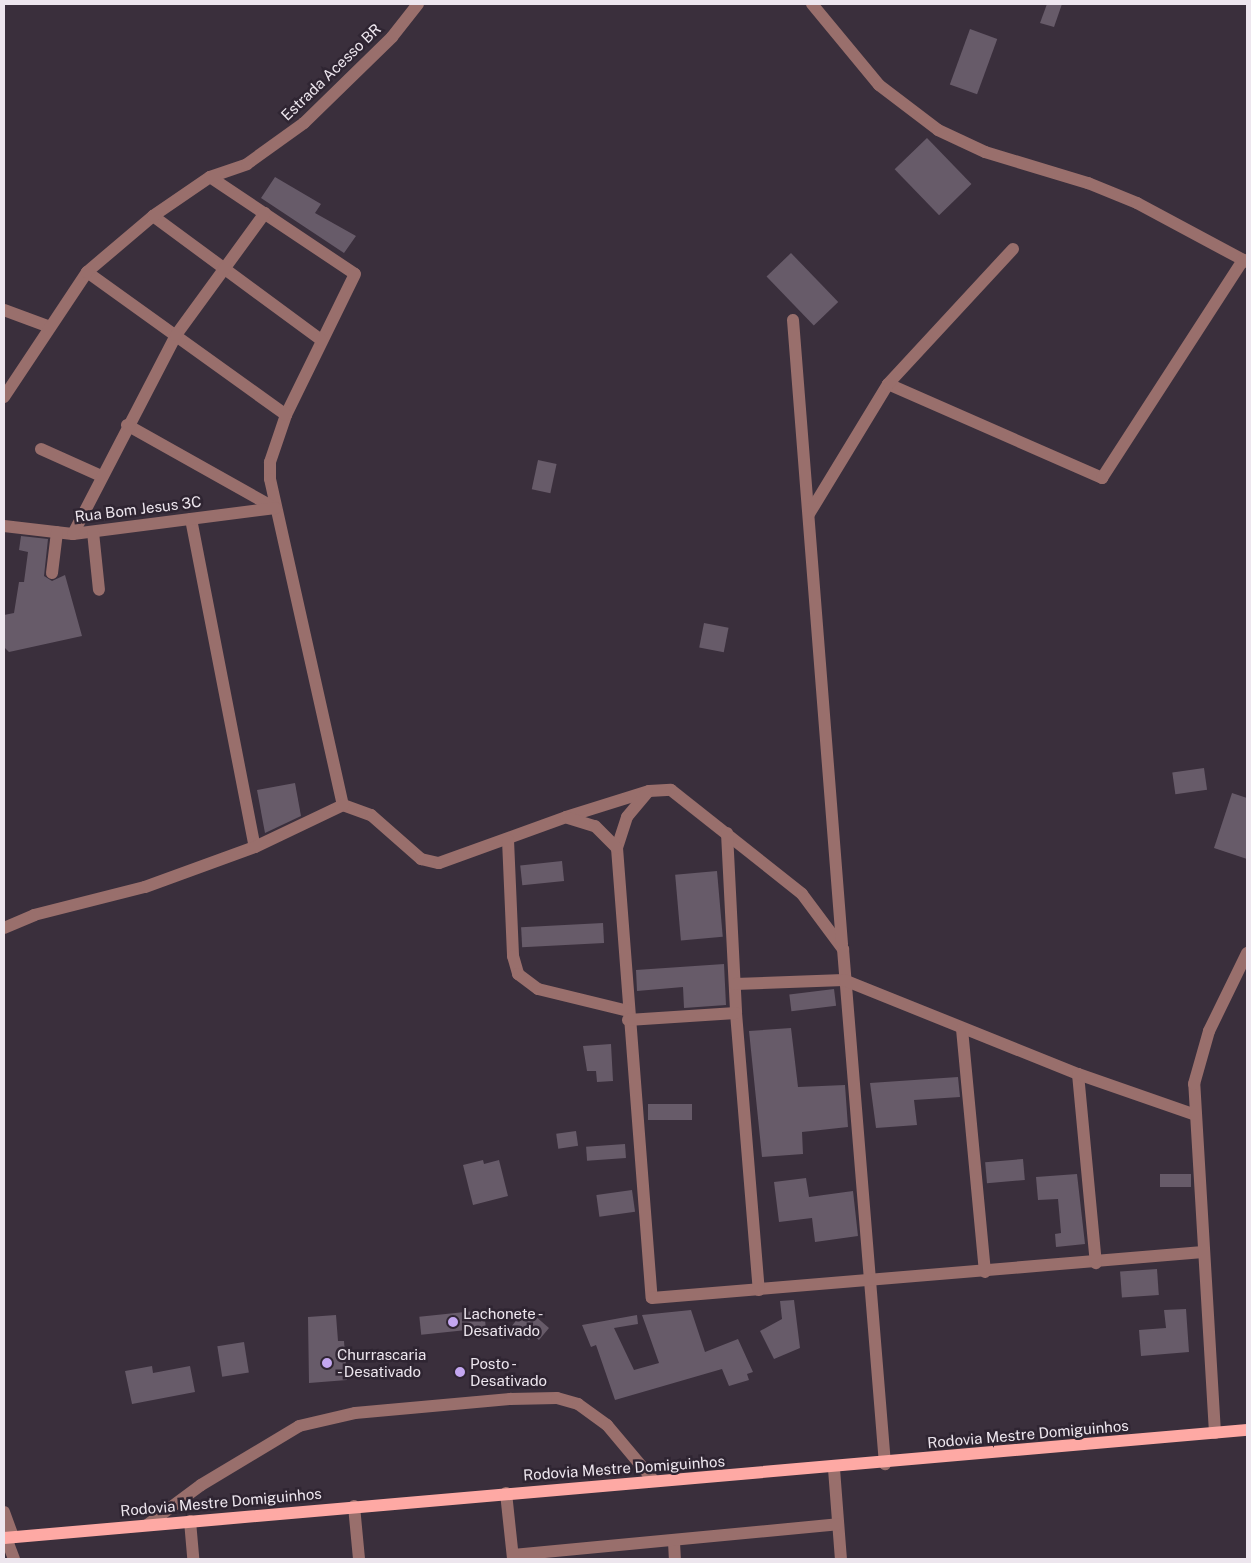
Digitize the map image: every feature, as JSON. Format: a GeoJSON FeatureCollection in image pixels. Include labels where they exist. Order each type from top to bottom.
{"type":"FeatureCollection","features":[{"type":"Feature","properties":{"kind":"main road","name":"Rodovia Mestre Domiguinhos"},"geometry":{"type":"LineString","coordinates":[[7,1538],[506,1493],[834,1469],[1247,1430]]}},
{"type":"Feature","properties":{"kind":"street","name":"Estrada Acesso BR"},"geometry":{"type":"LineString","coordinates":[[4,397],[87,272],[153,216],[210,177],[247,164],[304,123],[392,37],[418,4]]}},
{"type":"Feature","properties":{"kind":"street"},"geometry":{"type":"LineString","coordinates":[[812,4],[880,85],[938,130],[985,152],[1088,182],[1137,202],[1245,261],[1102,478],[888,384]]}},
{"type":"Feature","properties":{"kind":"street"},"geometry":{"type":"LineString","coordinates":[[210,177],[355,274],[321,340],[286,415],[270,462],[275,508],[343,805]]}},
{"type":"Feature","properties":{"kind":"street"},"geometry":{"type":"LineString","coordinates":[[73,534],[100,476],[176,336],[220,269],[265,213]]}},
{"type":"Feature","properties":{"kind":"street"},"geometry":{"type":"LineString","coordinates":[[153,216],[220,269],[321,340]]}},
{"type":"Feature","properties":{"kind":"street"},"geometry":{"type":"LineString","coordinates":[[809,514],[888,384],[1013,249]]}},
{"type":"Feature","properties":{"kind":"street"},"geometry":{"type":"LineString","coordinates":[[87,272],[286,415]]}},
{"type":"Feature","properties":{"kind":"street"},"geometry":{"type":"LineString","coordinates":[[4,310],[50,327]]}},
{"type":"Feature","properties":{"kind":"street"},"geometry":{"type":"LineString","coordinates":[[793,320],[844,980],[885,1464]]}},
{"type":"Feature","properties":{"kind":"street"},"geometry":{"type":"LineString","coordinates":[[127,425],[275,508]]}},
{"type":"Feature","properties":{"kind":"street"},"geometry":{"type":"LineString","coordinates":[[40,448],[100,476]]}},
{"type":"Feature","properties":{"kind":"street","name":"Rua Bom Jesus 3C"},"geometry":{"type":"LineString","coordinates":[[4,526],[73,534],[275,508]]}},
{"type":"Feature","properties":{"kind":"street"},"geometry":{"type":"LineString","coordinates":[[191,519],[255,847]]}},
{"type":"Feature","properties":{"kind":"street"},"geometry":{"type":"LineString","coordinates":[[52,573],[57,532]]}},
{"type":"Feature","properties":{"kind":"street"},"geometry":{"type":"LineString","coordinates":[[93,532],[99,590]]}},
{"type":"Feature","properties":{"kind":"street"},"geometry":{"type":"LineString","coordinates":[[4,928],[34,916],[145,886],[255,847],[343,805],[371,815],[430,862],[447,862],[566,817],[649,791],[672,790],[802,894],[843,949]]}},
{"type":"Feature","properties":{"kind":"street"},"geometry":{"type":"LineString","coordinates":[[649,791],[627,818],[617,848],[628,1016],[652,1298],[871,1283],[1203,1252]]}},
{"type":"Feature","properties":{"kind":"street"},"geometry":{"type":"LineString","coordinates":[[566,817],[595,826],[617,848]]}},
{"type":"Feature","properties":{"kind":"street"},"geometry":{"type":"LineString","coordinates":[[727,833],[736,1013],[759,1290]]}},
{"type":"Feature","properties":{"kind":"street"},"geometry":{"type":"LineString","coordinates":[[508,840],[512,956],[518,974],[538,989],[628,1016],[736,1013]]}},
{"type":"Feature","properties":{"kind":"street"},"geometry":{"type":"LineString","coordinates":[[1215,1433],[1193,1114],[1204,1045],[1247,953]]}},
{"type":"Feature","properties":{"kind":"street"},"geometry":{"type":"LineString","coordinates":[[735,984],[844,980],[1078,1074],[1193,1114]]}},
{"type":"Feature","properties":{"kind":"street"},"geometry":{"type":"LineString","coordinates":[[962,1029],[984,1272]]}},
{"type":"Feature","properties":{"kind":"street"},"geometry":{"type":"LineString","coordinates":[[1078,1074],[1096,1263]]}},
{"type":"Feature","properties":{"kind":"street"},"geometry":{"type":"LineString","coordinates":[[147,1525],[201,1485],[299,1426],[355,1413],[510,1398],[557,1398],[578,1404],[606,1425],[654,1481]]}},
{"type":"Feature","properties":{"kind":"street"},"geometry":{"type":"LineString","coordinates":[[834,1469],[840,1559]]}},
{"type":"Feature","properties":{"kind":"street"},"geometry":{"type":"LineString","coordinates":[[506,1493],[513,1557],[838,1524]]}},
{"type":"Feature","properties":{"kind":"street"},"geometry":{"type":"LineString","coordinates":[[354,1506],[358,1559]]}},
{"type":"Feature","properties":{"kind":"street"},"geometry":{"type":"LineString","coordinates":[[4,1512],[7,1538],[14,1559]]}},
{"type":"Feature","properties":{"kind":"street"},"geometry":{"type":"LineString","coordinates":[[190,1521],[193,1559]]}},
{"type":"Feature","properties":{"kind":"street"},"geometry":{"type":"LineString","coordinates":[[674,1542],[676,1559]]}},
{"type":"Feature","properties":{"kind":"building"},"geometry":{"type":"Polygon","coordinates":[[[1047,4],[1062,4],[1054,27],[1040,23],[1047,4]]]}},
{"type":"Feature","properties":{"kind":"building"},"geometry":{"type":"Polygon","coordinates":[[[970,29],[997,39],[977,94],[950,84],[970,29]]]}},
{"type":"Feature","properties":{"kind":"building"},"geometry":{"type":"Polygon","coordinates":[[[927,138],[971,184],[939,215],[895,169],[927,138]]]}},
{"type":"Feature","properties":{"kind":"building"},"geometry":{"type":"Polygon","coordinates":[[[275,177],[321,204],[315,213],[356,236],[344,253],[261,198],[275,177]]]}},
{"type":"Feature","properties":{"kind":"building"},"geometry":{"type":"Polygon","coordinates":[[[791,253],[838,302],[814,326],[767,277],[791,253]]]}},
{"type":"Feature","properties":{"kind":"building"},"geometry":{"type":"Polygon","coordinates":[[[538,460],[557,464],[550,493],[532,489],[538,460]]]}},
{"type":"Feature","properties":{"kind":"building"},"geometry":{"type":"Polygon","coordinates":[[[21,536],[48,539],[44,576],[52,581],[65,575],[82,636],[9,652],[4,647],[4,615],[14,613],[19,582],[24,582],[28,552],[19,550],[21,536]]]}},
{"type":"Feature","properties":{"kind":"building"},"geometry":{"type":"Polygon","coordinates":[[[704,623],[729,628],[724,652],[699,648],[704,623]]]}},
{"type":"Feature","properties":{"kind":"building"},"geometry":{"type":"Polygon","coordinates":[[[1204,768],[1207,790],[1175,794],[1172,772],[1204,768]]]}},
{"type":"Feature","properties":{"kind":"building"},"geometry":{"type":"Polygon","coordinates":[[[295,783],[301,816],[265,833],[257,790],[295,783]]]}},
{"type":"Feature","properties":{"kind":"building"},"geometry":{"type":"Polygon","coordinates":[[[1232,793],[1247,798],[1247,859],[1214,848],[1232,793]]]}},
{"type":"Feature","properties":{"kind":"building"},"geometry":{"type":"Polygon","coordinates":[[[562,861],[564,881],[522,885],[520,865],[562,861]]]}},
{"type":"Feature","properties":{"kind":"building"},"geometry":{"type":"Polygon","coordinates":[[[717,871],[723,937],[681,940],[675,875],[717,871]]]}},
{"type":"Feature","properties":{"kind":"building"},"geometry":{"type":"Polygon","coordinates":[[[603,923],[604,943],[522,947],[521,927],[603,923]]]}},
{"type":"Feature","properties":{"kind":"building"},"geometry":{"type":"Polygon","coordinates":[[[724,964],[726,1005],[684,1008],[683,987],[637,991],[636,970],[724,964]]]}},
{"type":"Feature","properties":{"kind":"building"},"geometry":{"type":"Polygon","coordinates":[[[834,989],[836,1006],[791,1011],[789,994],[834,989]]]}},
{"type":"Feature","properties":{"kind":"building"},"geometry":{"type":"Polygon","coordinates":[[[791,1028],[798,1087],[845,1085],[848,1127],[802,1132],[803,1154],[762,1157],[749,1031],[791,1028]]]}},
{"type":"Feature","properties":{"kind":"building"},"geometry":{"type":"Polygon","coordinates":[[[611,1044],[613,1081],[597,1082],[596,1071],[587,1071],[583,1046],[611,1044]]]}},
{"type":"Feature","properties":{"kind":"building"},"geometry":{"type":"Polygon","coordinates":[[[958,1077],[960,1097],[914,1100],[917,1125],[876,1128],[870,1083],[958,1077]]]}},
{"type":"Feature","properties":{"kind":"building"},"geometry":{"type":"Polygon","coordinates":[[[648,1104],[692,1104],[692,1120],[648,1120],[648,1104]]]}},
{"type":"Feature","properties":{"kind":"building"},"geometry":{"type":"Polygon","coordinates":[[[576,1131],[578,1146],[558,1149],[556,1134],[576,1131]]]}},
{"type":"Feature","properties":{"kind":"building"},"geometry":{"type":"Polygon","coordinates":[[[625,1144],[626,1158],[587,1161],[586,1147],[625,1144]]]}},
{"type":"Feature","properties":{"kind":"building"},"geometry":{"type":"Polygon","coordinates":[[[1023,1159],[1025,1180],[987,1183],[985,1162],[1023,1159]]]}},
{"type":"Feature","properties":{"kind":"building"},"geometry":{"type":"Polygon","coordinates":[[[483,1160],[484,1164],[499,1160],[508,1196],[473,1205],[463,1165],[483,1160]]]}},
{"type":"Feature","properties":{"kind":"building"},"geometry":{"type":"Polygon","coordinates":[[[1077,1174],[1085,1244],[1056,1247],[1055,1234],[1061,1233],[1058,1199],[1038,1200],[1036,1177],[1077,1174]]]}},
{"type":"Feature","properties":{"kind":"building"},"geometry":{"type":"Polygon","coordinates":[[[1160,1174],[1191,1174],[1191,1187],[1160,1187],[1160,1174]]]}},
{"type":"Feature","properties":{"kind":"building"},"geometry":{"type":"Polygon","coordinates":[[[806,1178],[809,1197],[853,1191],[858,1236],[815,1242],[812,1218],[779,1222],[774,1182],[806,1178]]]}},
{"type":"Feature","properties":{"kind":"building"},"geometry":{"type":"Polygon","coordinates":[[[632,1190],[635,1212],[599,1217],[596,1195],[632,1190]]]}},
{"type":"Feature","properties":{"kind":"building"},"geometry":{"type":"Polygon","coordinates":[[[1157,1269],[1159,1295],[1122,1298],[1120,1272],[1157,1269]]]}},
{"type":"Feature","properties":{"kind":"building"},"geometry":{"type":"Polygon","coordinates":[[[794,1300],[800,1348],[774,1359],[760,1331],[782,1319],[780,1301],[794,1300]]]}},
{"type":"Feature","properties":{"kind":"building"},"geometry":{"type":"Polygon","coordinates":[[[526,1308],[549,1328],[539,1340],[532,1335],[529,1340],[511,1327],[526,1308]]]}},
{"type":"Feature","properties":{"kind":"building"},"geometry":{"type":"Polygon","coordinates":[[[1186,1309],[1189,1352],[1141,1356],[1139,1330],[1166,1328],[1164,1310],[1186,1309]]]}},
{"type":"Feature","properties":{"kind":"building","name":"Lachonete - Desativado"},"geometry":{"type":"Polygon","coordinates":[[[484,1310],[486,1328],[421,1335],[419,1317],[484,1310]]]}},
{"type":"Feature","properties":{"kind":"building"},"geometry":{"type":"Polygon","coordinates":[[[691,1310],[705,1352],[738,1339],[753,1372],[747,1374],[749,1380],[729,1386],[722,1369],[615,1400],[596,1345],[591,1347],[582,1325],[637,1315],[638,1324],[614,1328],[634,1370],[659,1363],[642,1315],[691,1310]]]}},
{"type":"Feature","properties":{"kind":"building","name":"Churrascaria - Desativado"},"geometry":{"type":"Polygon","coordinates":[[[336,1315],[338,1341],[344,1341],[347,1380],[309,1383],[308,1317],[336,1315]]]}},
{"type":"Feature","properties":{"kind":"building"},"geometry":{"type":"Polygon","coordinates":[[[244,1342],[249,1373],[222,1377],[217,1346],[244,1342]]]}},
{"type":"Feature","properties":{"kind":"building"},"geometry":{"type":"Polygon","coordinates":[[[152,1366],[153,1373],[190,1366],[195,1392],[132,1404],[125,1371],[152,1366]]]}},
{"type":"Feature","properties":{"kind":"place","name":"Lachonete - Desativado"},"geometry":{"type":"Point","coordinates":[453,1322]}},
{"type":"Feature","properties":{"kind":"place","name":"Churrascaria - Desativado"},"geometry":{"type":"Point","coordinates":[327,1363]}},
{"type":"Feature","properties":{"kind":"place","name":"Posto - Desativado"},"geometry":{"type":"Point","coordinates":[460,1372]}}]}
